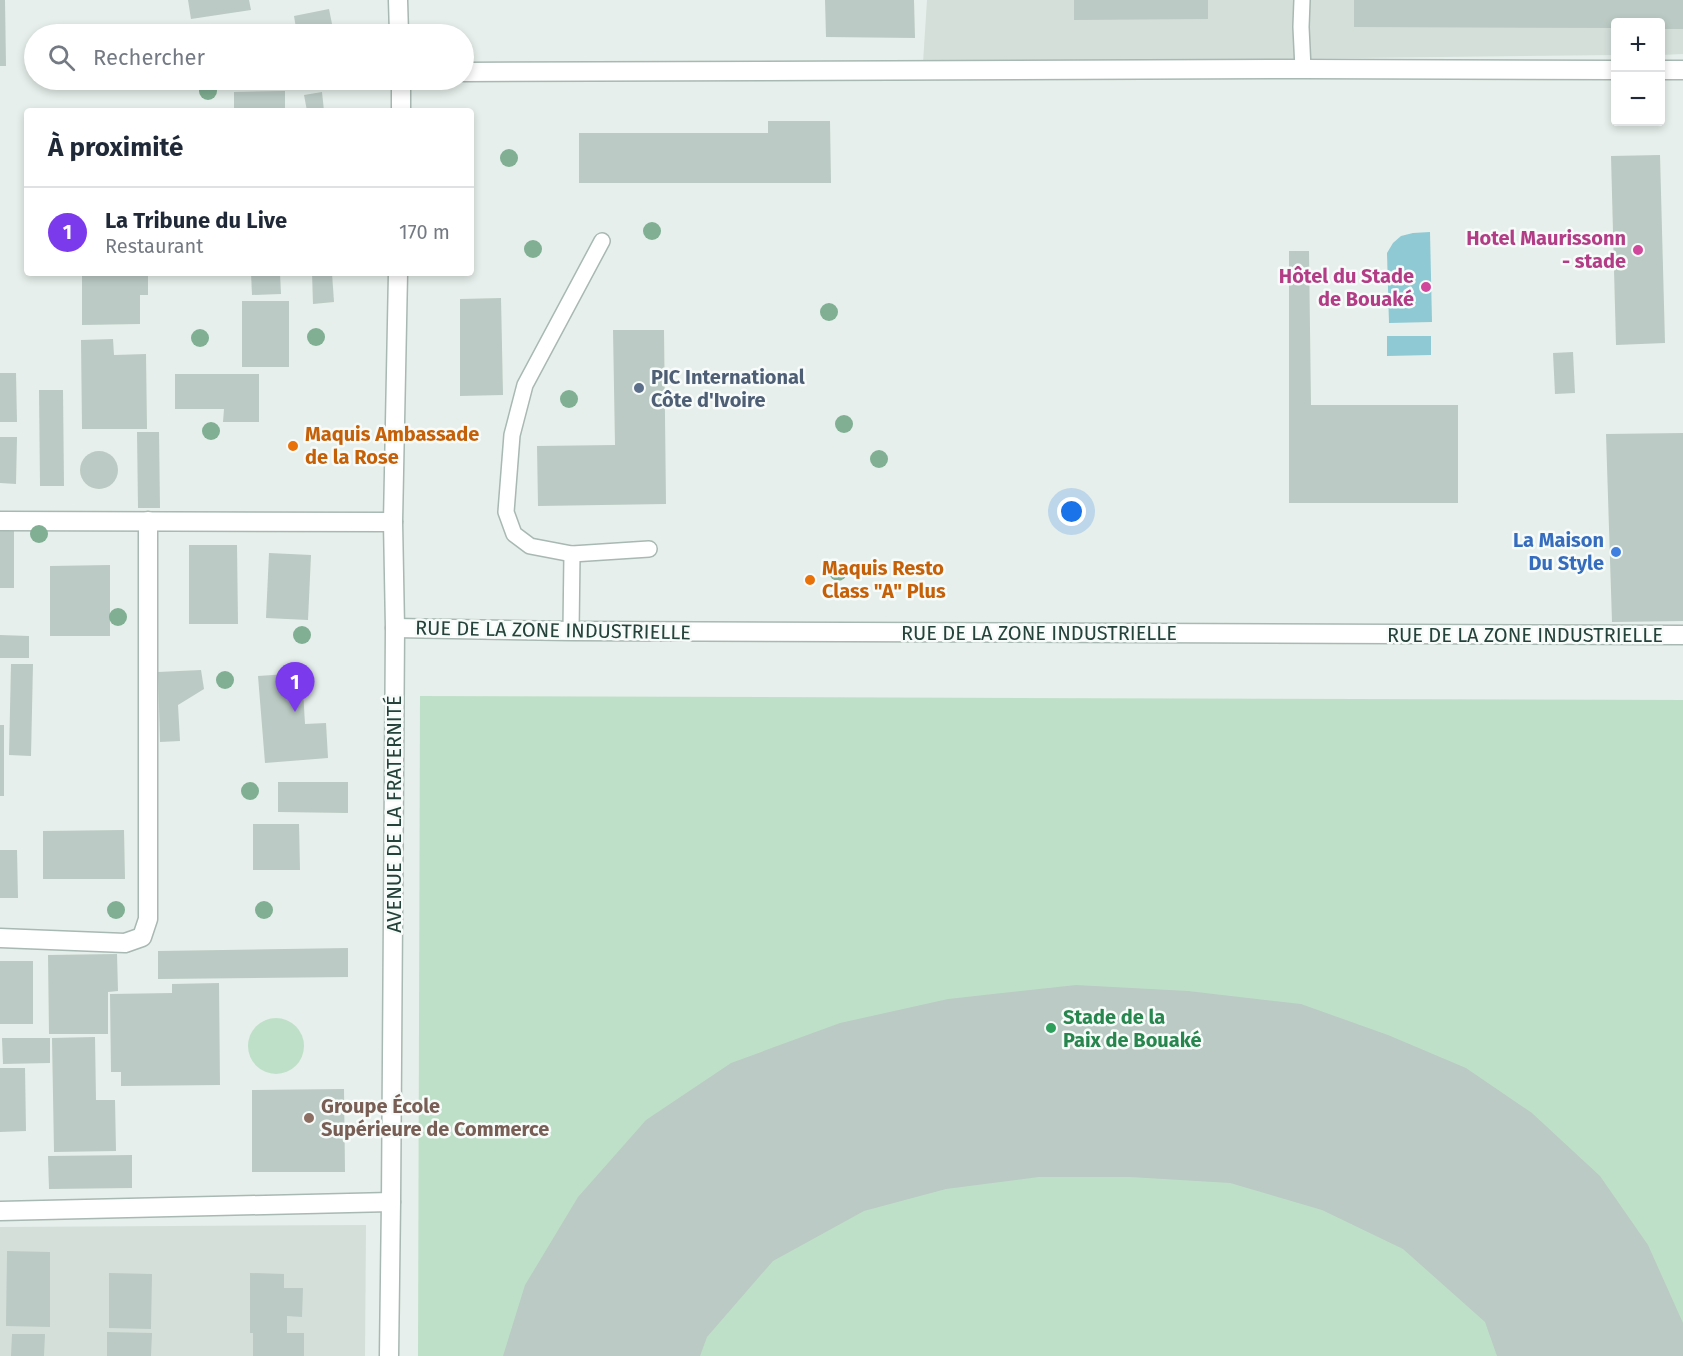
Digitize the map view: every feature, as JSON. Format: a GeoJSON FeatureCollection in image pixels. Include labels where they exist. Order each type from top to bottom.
{"type":"FeatureCollection","features":[{"type":"Feature","properties":{"kind":"street"},"geometry":{"type":"LineString","coordinates":[[398,0],[399,24]]}},
{"type":"Feature","properties":{"kind":"street"},"geometry":{"type":"LineString","coordinates":[[474,72],[1611,70]]}},
{"type":"Feature","properties":{"kind":"street"},"geometry":{"type":"LineString","coordinates":[[1665,70],[1683,70]]}},
{"type":"Feature","properties":{"kind":"street"},"geometry":{"type":"LineString","coordinates":[[400,108],[401,90]]}},
{"type":"Feature","properties":{"kind":"street","name":"AVENUE DE LA FRATERNITÉ"},"geometry":{"type":"LineString","coordinates":[[388,1356],[392,1202],[395,628],[393,522],[398,276]]}},
{"type":"Feature","properties":{"kind":"street"},"geometry":{"type":"LineString","coordinates":[[0,521],[393,522]]}},
{"type":"Feature","properties":{"kind":"street"},"geometry":{"type":"LineString","coordinates":[[0,938],[125,943],[142,937],[146,928],[148,920],[148,521]]}},
{"type":"Feature","properties":{"kind":"street","name":"RUE DE LA ZONE INDUSTRIELLE"},"geometry":{"type":"LineString","coordinates":[[395,628],[572,631],[1683,635]]}},
{"type":"Feature","properties":{"kind":"street"},"geometry":{"type":"LineString","coordinates":[[0,1211],[392,1202]]}},
{"type":"Feature","properties":{"kind":"lane"},"geometry":{"type":"LineString","coordinates":[[1302,0],[1303,69]]}},
{"type":"Feature","properties":{"kind":"lane"},"geometry":{"type":"LineString","coordinates":[[602,241],[525,385],[512,435],[506,512],[514,534],[530,546],[572,554],[649,549]]}},
{"type":"Feature","properties":{"kind":"lane"},"geometry":{"type":"LineString","coordinates":[[572,554],[572,631]]}},
{"type":"Feature","properties":{"kind":"shaded area"},"geometry":{"type":"Polygon","coordinates":[[[927,0],[1683,0],[1683,54],[1665,55],[1665,18],[1611,18],[1611,55],[923,63],[927,0]]]}},
{"type":"Feature","properties":{"kind":"shaded area"},"geometry":{"type":"Polygon","coordinates":[[[366,1225],[365,1356],[0,1356],[0,1227],[366,1225]]]}},
{"type":"Feature","properties":{"kind":"green space","name":"Stade de la Paix de Bouaké"},"geometry":{"type":"Polygon","coordinates":[[[420,696],[1683,700],[1683,1356],[418,1356],[420,696]]]}},
{"type":"Feature","properties":{"kind":"green space"},"geometry":{"type":"Polygon","coordinates":[[[270,1018],[282,1018],[292,1022],[300,1030],[304,1046],[300,1062],[292,1070],[282,1074],[270,1074],[260,1070],[252,1062],[248,1052],[248,1040],[252,1030],[260,1022],[270,1018]]]}},
{"type":"Feature","properties":{"kind":"water"},"geometry":{"type":"Polygon","coordinates":[[[1430,232],[1432,322],[1389,323],[1387,253],[1401,236],[1430,232]]]}},
{"type":"Feature","properties":{"kind":"water"},"geometry":{"type":"Polygon","coordinates":[[[1387,336],[1431,336],[1431,355],[1387,356],[1387,336]]]}},
{"type":"Feature","properties":{"kind":"building"},"geometry":{"type":"Polygon","coordinates":[[[0,0],[5,0],[6,66],[0,66],[0,0]]]}},
{"type":"Feature","properties":{"kind":"building"},"geometry":{"type":"Polygon","coordinates":[[[188,0],[249,0],[251,10],[191,19],[188,0]]]}},
{"type":"Feature","properties":{"kind":"building"},"geometry":{"type":"Polygon","coordinates":[[[825,0],[914,0],[915,38],[826,37],[825,0]]]}},
{"type":"Feature","properties":{"kind":"building"},"geometry":{"type":"Polygon","coordinates":[[[1074,0],[1208,0],[1208,19],[1074,20],[1074,0]]]}},
{"type":"Feature","properties":{"kind":"building"},"geometry":{"type":"Polygon","coordinates":[[[1354,0],[1683,0],[1683,29],[1665,29],[1665,18],[1611,18],[1611,28],[1354,27],[1354,0]]]}},
{"type":"Feature","properties":{"kind":"building"},"geometry":{"type":"Polygon","coordinates":[[[329,9],[332,24],[295,24],[294,16],[329,9]]]}},
{"type":"Feature","properties":{"kind":"building"},"geometry":{"type":"Polygon","coordinates":[[[285,91],[285,108],[234,108],[234,92],[285,91]]]}},
{"type":"Feature","properties":{"kind":"building"},"geometry":{"type":"Polygon","coordinates":[[[322,92],[324,108],[306,108],[304,95],[322,92]]]}},
{"type":"Feature","properties":{"kind":"building"},"geometry":{"type":"Polygon","coordinates":[[[768,121],[830,121],[831,183],[579,183],[579,133],[768,133],[768,121]]]}},
{"type":"Feature","properties":{"kind":"building","name":"Hotel Maurissonn - stade"},"geometry":{"type":"Polygon","coordinates":[[[1660,155],[1665,343],[1616,345],[1611,156],[1660,155]]]}},
{"type":"Feature","properties":{"kind":"building"},"geometry":{"type":"Polygon","coordinates":[[[1289,251],[1309,251],[1311,405],[1458,405],[1458,503],[1289,503],[1289,251]]]}},
{"type":"Feature","properties":{"kind":"building"},"geometry":{"type":"Polygon","coordinates":[[[82,276],[148,276],[148,295],[140,295],[140,324],[82,325],[82,276]]]}},
{"type":"Feature","properties":{"kind":"building"},"geometry":{"type":"Polygon","coordinates":[[[251,276],[280,276],[281,294],[252,295],[251,276]]]}},
{"type":"Feature","properties":{"kind":"building"},"geometry":{"type":"Polygon","coordinates":[[[312,276],[332,276],[334,302],[313,304],[312,276]]]}},
{"type":"Feature","properties":{"kind":"building"},"geometry":{"type":"Polygon","coordinates":[[[501,298],[503,395],[460,396],[460,299],[501,298]]]}},
{"type":"Feature","properties":{"kind":"building"},"geometry":{"type":"Polygon","coordinates":[[[242,301],[289,301],[289,367],[242,367],[242,301]]]}},
{"type":"Feature","properties":{"kind":"building","name":"PIC International Côte d'Ivoire"},"geometry":{"type":"Polygon","coordinates":[[[613,330],[664,330],[666,504],[538,506],[537,446],[615,445],[613,330]]]}},
{"type":"Feature","properties":{"kind":"building"},"geometry":{"type":"Polygon","coordinates":[[[113,339],[114,355],[146,354],[147,429],[82,429],[81,340],[113,339]]]}},
{"type":"Feature","properties":{"kind":"building"},"geometry":{"type":"Polygon","coordinates":[[[1573,352],[1575,393],[1555,394],[1553,353],[1573,352]]]}},
{"type":"Feature","properties":{"kind":"building"},"geometry":{"type":"Polygon","coordinates":[[[0,373],[16,373],[17,422],[0,422],[0,373]]]}},
{"type":"Feature","properties":{"kind":"building"},"geometry":{"type":"Polygon","coordinates":[[[175,374],[259,374],[259,422],[223,422],[224,409],[175,409],[175,374]]]}},
{"type":"Feature","properties":{"kind":"building"},"geometry":{"type":"Polygon","coordinates":[[[39,390],[63,390],[64,486],[40,486],[39,390]]]}},
{"type":"Feature","properties":{"kind":"building"},"geometry":{"type":"Polygon","coordinates":[[[137,432],[159,432],[160,508],[138,508],[137,432]]]}},
{"type":"Feature","properties":{"kind":"building"},"geometry":{"type":"Polygon","coordinates":[[[1683,433],[1683,621],[1612,622],[1606,434],[1683,433]]]}},
{"type":"Feature","properties":{"kind":"building"},"geometry":{"type":"Polygon","coordinates":[[[0,437],[17,437],[16,484],[0,483],[0,437]]]}},
{"type":"Feature","properties":{"kind":"building"},"geometry":{"type":"Polygon","coordinates":[[[99,451],[113,456],[118,470],[113,484],[99,489],[85,484],[80,470],[85,456],[99,451]]]}},
{"type":"Feature","properties":{"kind":"building"},"geometry":{"type":"Polygon","coordinates":[[[14,525],[14,588],[0,588],[0,526],[14,525]]]}},
{"type":"Feature","properties":{"kind":"building"},"geometry":{"type":"Polygon","coordinates":[[[189,545],[237,545],[238,624],[189,624],[189,545]]]}},
{"type":"Feature","properties":{"kind":"building"},"geometry":{"type":"Polygon","coordinates":[[[269,553],[311,555],[308,620],[266,618],[269,553]]]}},
{"type":"Feature","properties":{"kind":"building"},"geometry":{"type":"Polygon","coordinates":[[[110,565],[110,636],[50,636],[50,566],[110,565]]]}},
{"type":"Feature","properties":{"kind":"building"},"geometry":{"type":"Polygon","coordinates":[[[0,635],[29,636],[29,658],[0,658],[0,635]]]}},
{"type":"Feature","properties":{"kind":"building"},"geometry":{"type":"Polygon","coordinates":[[[11,664],[33,664],[31,756],[9,755],[11,664]]]}},
{"type":"Feature","properties":{"kind":"building"},"geometry":{"type":"Polygon","coordinates":[[[201,670],[204,689],[178,705],[180,741],[160,742],[158,672],[201,670]]]}},
{"type":"Feature","properties":{"kind":"building"},"geometry":{"type":"Polygon","coordinates":[[[302,673],[305,724],[326,723],[328,758],[265,763],[258,676],[302,673]]]}},
{"type":"Feature","properties":{"kind":"building"},"geometry":{"type":"Polygon","coordinates":[[[0,725],[4,725],[4,796],[0,796],[0,725]]]}},
{"type":"Feature","properties":{"kind":"building"},"geometry":{"type":"Polygon","coordinates":[[[278,782],[348,782],[348,813],[278,812],[278,782]]]}},
{"type":"Feature","properties":{"kind":"building"},"geometry":{"type":"Polygon","coordinates":[[[253,824],[299,824],[300,870],[253,870],[253,824]]]}},
{"type":"Feature","properties":{"kind":"building"},"geometry":{"type":"Polygon","coordinates":[[[124,830],[125,879],[43,879],[43,831],[124,830]]]}},
{"type":"Feature","properties":{"kind":"building"},"geometry":{"type":"Polygon","coordinates":[[[0,850],[17,850],[18,898],[0,898],[0,850]]]}},
{"type":"Feature","properties":{"kind":"building"},"geometry":{"type":"Polygon","coordinates":[[[348,948],[348,977],[158,979],[158,951],[348,948]]]}},
{"type":"Feature","properties":{"kind":"building"},"geometry":{"type":"Polygon","coordinates":[[[117,954],[118,991],[108,992],[108,1034],[49,1034],[48,955],[117,954]]]}},
{"type":"Feature","properties":{"kind":"building"},"geometry":{"type":"Polygon","coordinates":[[[0,961],[33,961],[33,1024],[0,1024],[0,961]]]}},
{"type":"Feature","properties":{"kind":"building"},"geometry":{"type":"Polygon","coordinates":[[[219,983],[220,1085],[121,1086],[121,1072],[111,1072],[110,994],[172,993],[172,984],[219,983]]]}},
{"type":"Feature","properties":{"kind":"building"},"geometry":{"type":"Polygon","coordinates":[[[1076,985],[1188,991],[1301,1004],[1388,1035],[1466,1068],[1532,1113],[1600,1176],[1648,1245],[1683,1323],[1683,1356],[1497,1356],[1485,1322],[1403,1249],[1322,1210],[1230,1183],[1130,1177],[1039,1177],[946,1189],[864,1211],[773,1261],[707,1337],[700,1356],[503,1356],[525,1285],[578,1197],[646,1120],[731,1063],[840,1023],[948,999],[1076,985]]]}},
{"type":"Feature","properties":{"kind":"building"},"geometry":{"type":"Polygon","coordinates":[[[95,1037],[96,1100],[115,1100],[116,1151],[54,1152],[52,1038],[95,1037]]]}},
{"type":"Feature","properties":{"kind":"building"},"geometry":{"type":"Polygon","coordinates":[[[2,1038],[50,1038],[50,1063],[3,1064],[2,1038]]]}},
{"type":"Feature","properties":{"kind":"building"},"geometry":{"type":"Polygon","coordinates":[[[0,1068],[25,1068],[26,1131],[0,1132],[0,1068]]]}},
{"type":"Feature","properties":{"kind":"building"},"geometry":{"type":"Polygon","coordinates":[[[344,1089],[345,1172],[252,1172],[252,1090],[344,1089]]]}},
{"type":"Feature","properties":{"kind":"building"},"geometry":{"type":"Polygon","coordinates":[[[132,1155],[132,1188],[49,1189],[48,1156],[132,1155]]]}},
{"type":"Feature","properties":{"kind":"building"},"geometry":{"type":"Polygon","coordinates":[[[7,1251],[50,1252],[50,1327],[6,1326],[7,1251]]]}},
{"type":"Feature","properties":{"kind":"building"},"geometry":{"type":"Polygon","coordinates":[[[109,1273],[152,1274],[151,1329],[109,1328],[109,1273]]]}},
{"type":"Feature","properties":{"kind":"building"},"geometry":{"type":"Polygon","coordinates":[[[250,1273],[284,1274],[284,1288],[303,1288],[302,1317],[287,1316],[287,1333],[304,1333],[304,1356],[253,1356],[253,1333],[250,1333],[250,1273]]]}},
{"type":"Feature","properties":{"kind":"building"},"geometry":{"type":"Polygon","coordinates":[[[107,1332],[152,1333],[151,1356],[107,1356],[107,1332]]]}},
{"type":"Feature","properties":{"kind":"building"},"geometry":{"type":"Polygon","coordinates":[[[12,1334],[45,1334],[44,1356],[11,1356],[12,1334]]]}},
{"type":"Feature","properties":{"kind":"place","name":"Hotel Maurissonn - stade"},"geometry":{"type":"Point","coordinates":[1638,250]}},
{"type":"Feature","properties":{"kind":"place","name":"Hôtel du Stade de Bouaké"},"geometry":{"type":"Point","coordinates":[1426,287]}},
{"type":"Feature","properties":{"kind":"place","name":"PIC International Côte d'Ivoire"},"geometry":{"type":"Point","coordinates":[639,388]}},
{"type":"Feature","properties":{"kind":"place","name":"Maquis Ambassade de la Rose"},"geometry":{"type":"Point","coordinates":[293,446]}},
{"type":"Feature","properties":{"kind":"place","name":"La Maison Du Style"},"geometry":{"type":"Point","coordinates":[1616,552]}},
{"type":"Feature","properties":{"kind":"place","name":"Maquis Resto Class \"A\" Plus"},"geometry":{"type":"Point","coordinates":[810,580]}},
{"type":"Feature","properties":{"kind":"place","name":"La Tribune du Live"},"geometry":{"type":"Point","coordinates":[295,712]}},
{"type":"Feature","properties":{"kind":"place","name":"Stade de la Paix de Bouaké"},"geometry":{"type":"Point","coordinates":[1051,1028]}},
{"type":"Feature","properties":{"kind":"place","name":"Groupe École Supérieure de Commerce"},"geometry":{"type":"Point","coordinates":[309,1118]}}]}
